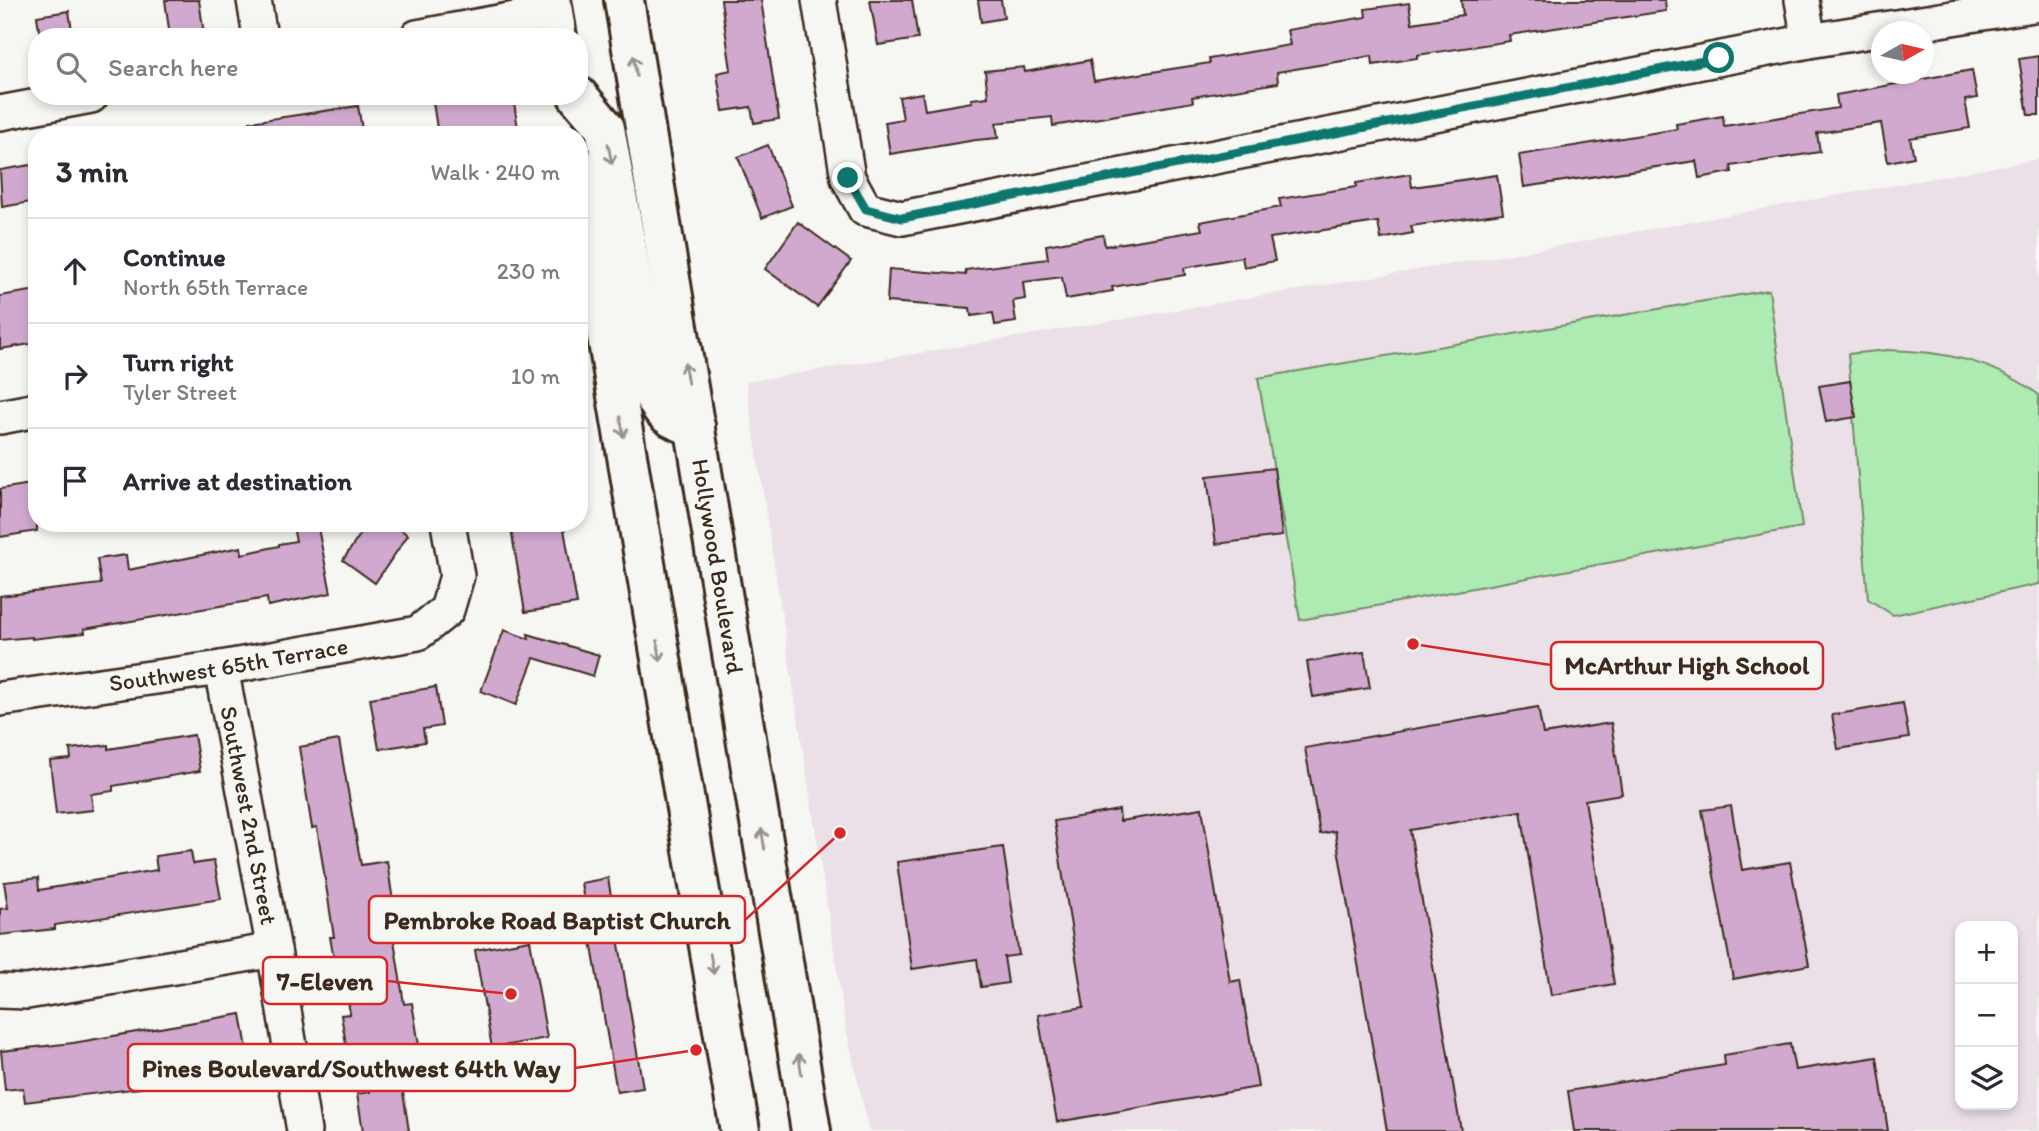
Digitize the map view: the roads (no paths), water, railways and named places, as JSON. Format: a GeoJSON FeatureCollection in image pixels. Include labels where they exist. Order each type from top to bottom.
{"type":"FeatureCollection","features":[{"type":"Feature","properties":{"kind":"highway","name":"Hollywood Boulevard"},"geometry":{"type":"LineString","coordinates":[[624,0],[811,1131]]}},
{"type":"Feature","properties":{"kind":"highway"},"geometry":{"type":"LineString","coordinates":[[569,105],[572,126]]}},
{"type":"Feature","properties":{"kind":"highway"},"geometry":{"type":"LineString","coordinates":[[586,105],[605,128],[652,390],[658,407],[679,422],[695,426]]}},
{"type":"Feature","properties":{"kind":"highway"},"geometry":{"type":"LineString","coordinates":[[588,223],[740,1131]]}},
{"type":"Feature","properties":{"kind":"street"},"geometry":{"type":"LineString","coordinates":[[254,0],[259,28]]}},
{"type":"Feature","properties":{"kind":"street"},"geometry":{"type":"LineString","coordinates":[[819,0],[848,178],[866,209],[902,218],[1809,41],[2039,4]]}},
{"type":"Feature","properties":{"kind":"street"},"geometry":{"type":"LineString","coordinates":[[1802,0],[1809,41]]}},
{"type":"Feature","properties":{"kind":"street"},"geometry":{"type":"LineString","coordinates":[[476,28],[554,16]]}},
{"type":"Feature","properties":{"kind":"street"},"geometry":{"type":"LineString","coordinates":[[0,113],[43,105]]}},
{"type":"Feature","properties":{"kind":"street"},"geometry":{"type":"LineString","coordinates":[[0,417],[28,412]]}},
{"type":"Feature","properties":{"kind":"street","name":"Southwest 65th Terrace"},"geometry":{"type":"LineString","coordinates":[[0,699],[221,668],[418,633],[447,610],[457,576],[450,532]]}},
{"type":"Feature","properties":{"kind":"street","name":"Southwest 2nd Street"},"geometry":{"type":"LineString","coordinates":[[221,668],[274,950],[304,1131]]}},
{"type":"Feature","properties":{"kind":"street"},"geometry":{"type":"LineString","coordinates":[[0,991],[27,992],[274,950]]}},
{"type":"Feature","properties":{"kind":"place","name":"McArthur High School"},"geometry":{"type":"Point","coordinates":[1413,644]}},
{"type":"Feature","properties":{"kind":"place","name":"Pembroke Road Baptist Church"},"geometry":{"type":"Point","coordinates":[840,833]}},
{"type":"Feature","properties":{"kind":"place","name":"7-Eleven"},"geometry":{"type":"Point","coordinates":[511,994]}},
{"type":"Feature","properties":{"kind":"place","name":"Pines Boulevard/Southwest 64th Way"},"geometry":{"type":"Point","coordinates":[696,1050]}}]}
